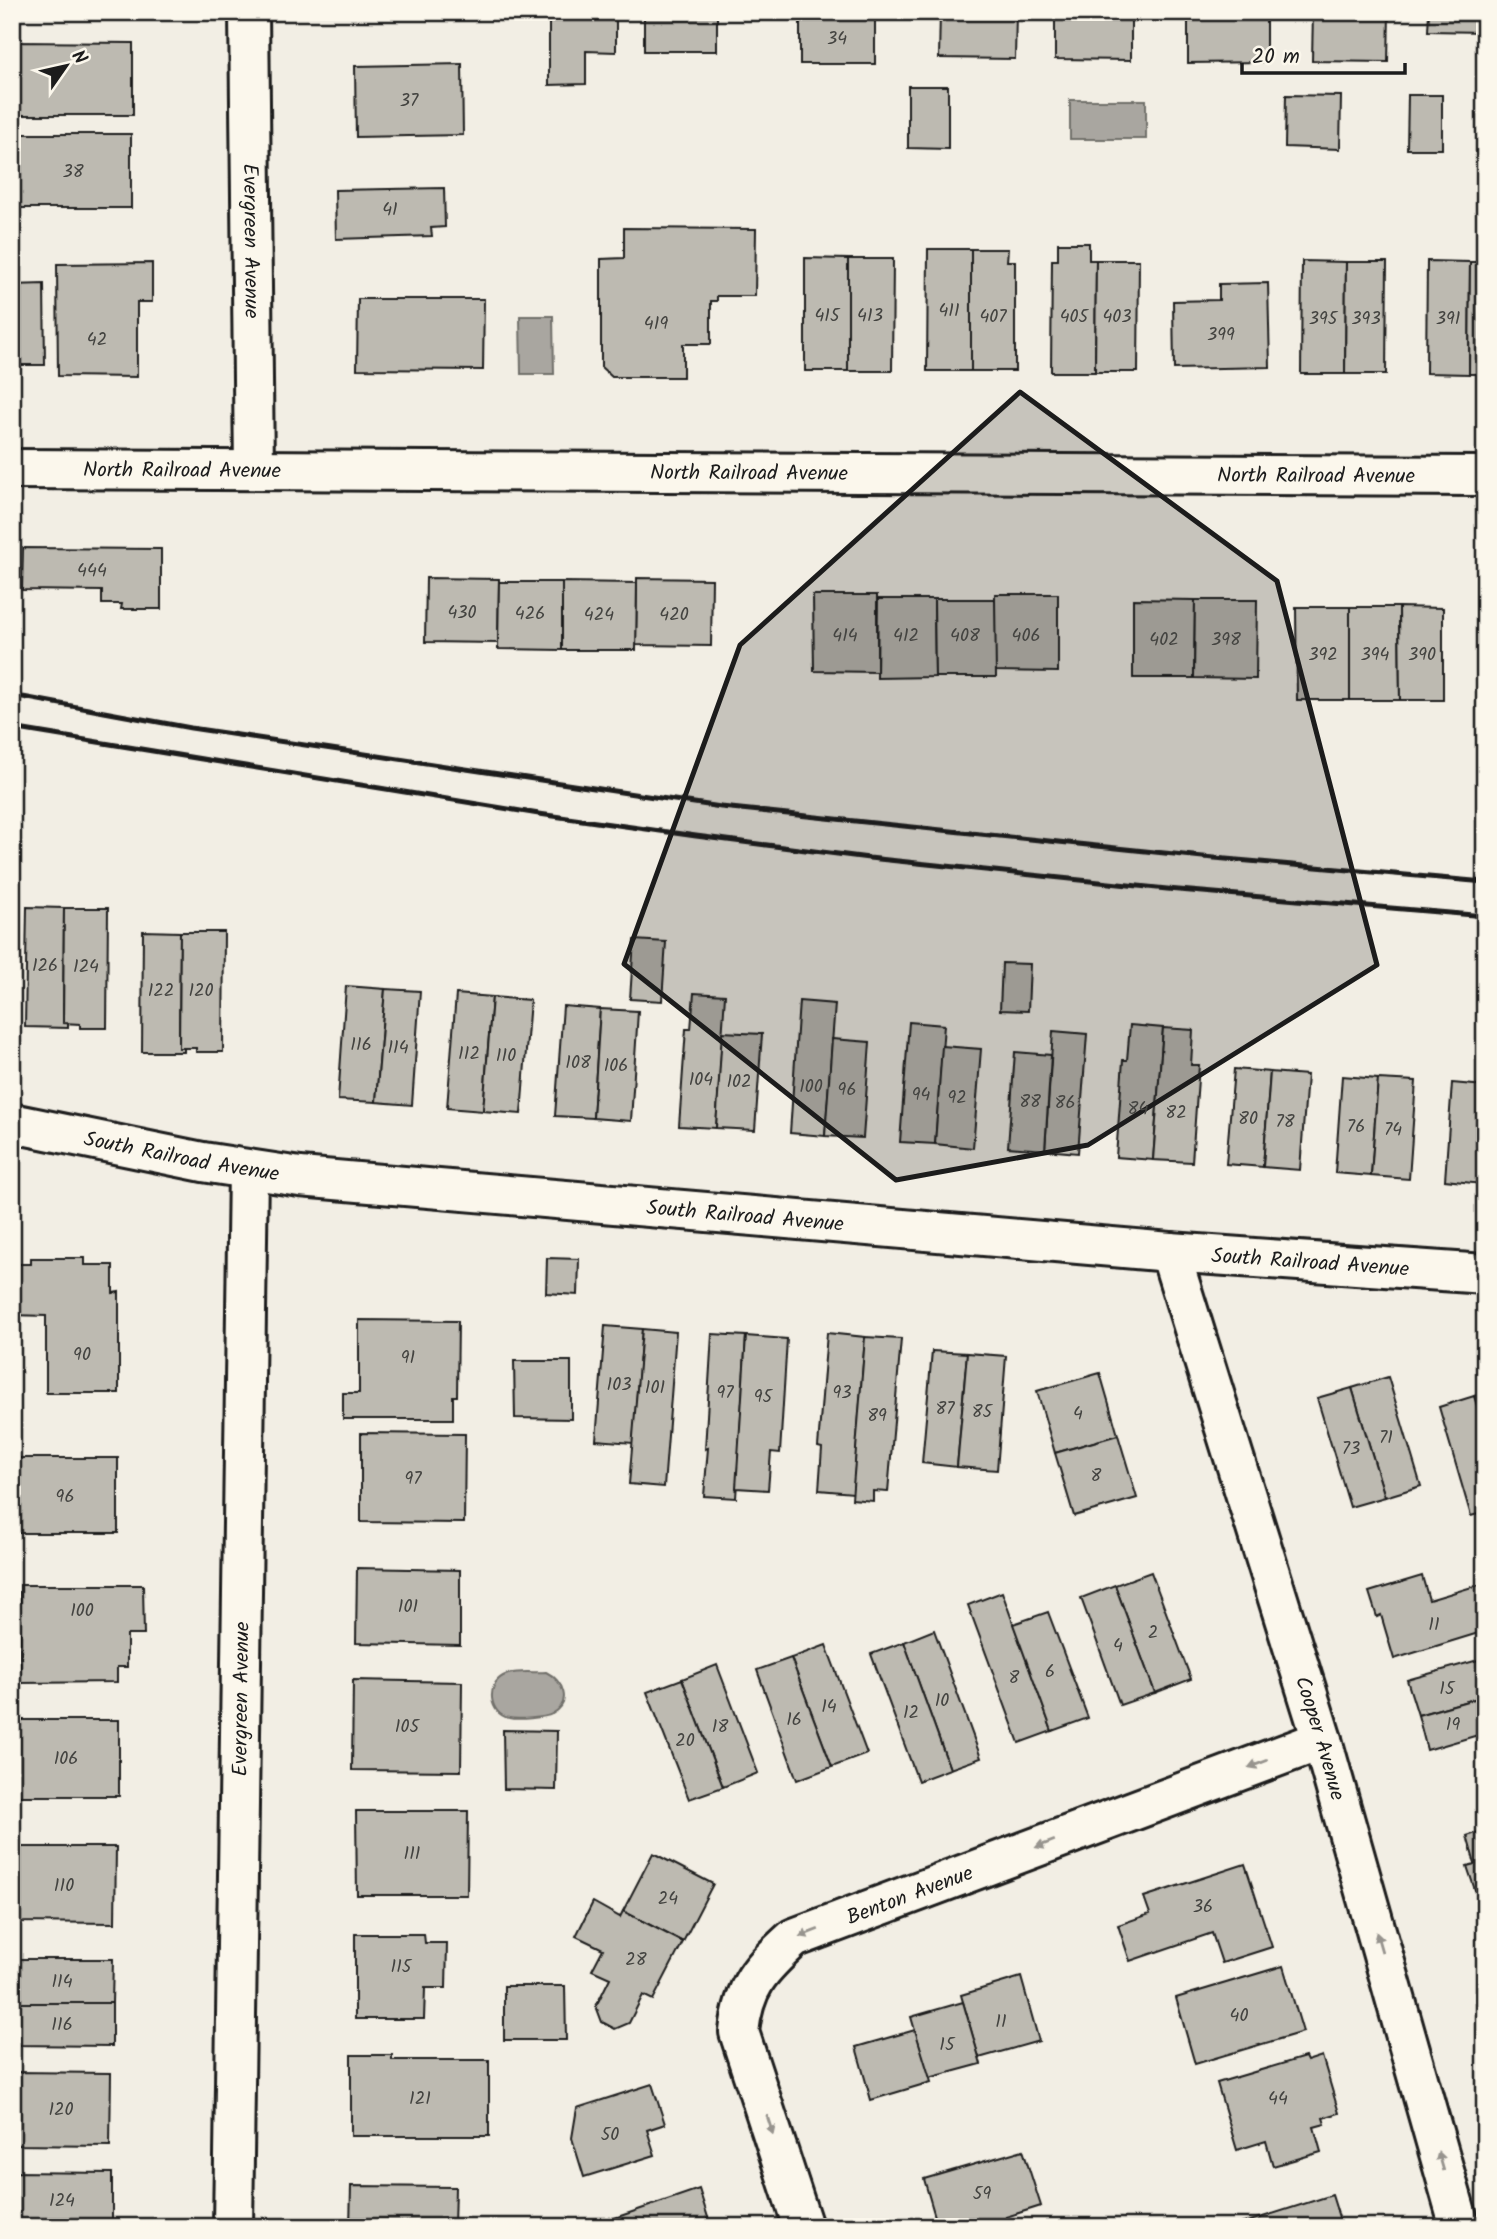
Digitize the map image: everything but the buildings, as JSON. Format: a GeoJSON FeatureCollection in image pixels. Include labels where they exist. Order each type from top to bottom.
{"type":"FeatureCollection","features":[{"type":"Feature","properties":{"kind":"street","name":"Evergreen Avenue"},"geometry":{"type":"LineString","coordinates":[[249,12],[254,470]]}},
{"type":"Feature","properties":{"kind":"street","name":"North Railroad Avenue"},"geometry":{"type":"LineString","coordinates":[[12,469],[1485,476]]}},
{"type":"Feature","properties":{"kind":"street","name":"South Railroad Avenue"},"geometry":{"type":"LineString","coordinates":[[12,1123],[248,1170],[300,1177],[1170,1252],[1485,1274]]}},
{"type":"Feature","properties":{"kind":"street","name":"Evergreen Avenue"},"geometry":{"type":"LineString","coordinates":[[233,2227],[248,1170]]}},
{"type":"Feature","properties":{"kind":"street","name":"Cooper Avenue"},"geometry":{"type":"LineString","coordinates":[[1170,1252],[1322,1740],[1460,2227]]}},
{"type":"Feature","properties":{"kind":"street","name":"Benton Avenue"},"geometry":{"type":"LineString","coordinates":[[803,2227],[739,2032],[742,2008],[753,1980],[774,1956],[794,1938],[1322,1740]]}},
{"type":"Feature","properties":{"kind":"highlighted area"},"geometry":{"type":"Polygon","coordinates":[[[1020,392],[1277,581],[1377,965],[1088,1145],[896,1180],[624,964],[740,645],[1020,392]]]}},
{"type":"Feature","properties":{"kind":"shaded area"},"geometry":{"type":"Polygon","coordinates":[[[1070,100],[1146,100],[1146,139],[1070,139],[1070,100]]]}},
{"type":"Feature","properties":{"kind":"shaded area"},"geometry":{"type":"Polygon","coordinates":[[[520,316],[553,316],[554,374],[521,374],[520,316]]]}},
{"type":"Feature","properties":{"kind":"shaded area"},"geometry":{"type":"Polygon","coordinates":[[[546,1672],[557,1680],[564,1698],[552,1714],[524,1719],[509,1718],[497,1711],[492,1692],[503,1676],[546,1672]]]}},
{"type":"Feature","properties":{"kind":"railway"},"geometry":{"type":"LineString","coordinates":[[12,695],[191,728],[721,807],[1203,857],[1485,882]]}},
{"type":"Feature","properties":{"kind":"railway"},"geometry":{"type":"LineString","coordinates":[[12,728],[539,814],[696,836],[869,858],[1167,889],[1485,916]]}}]}
